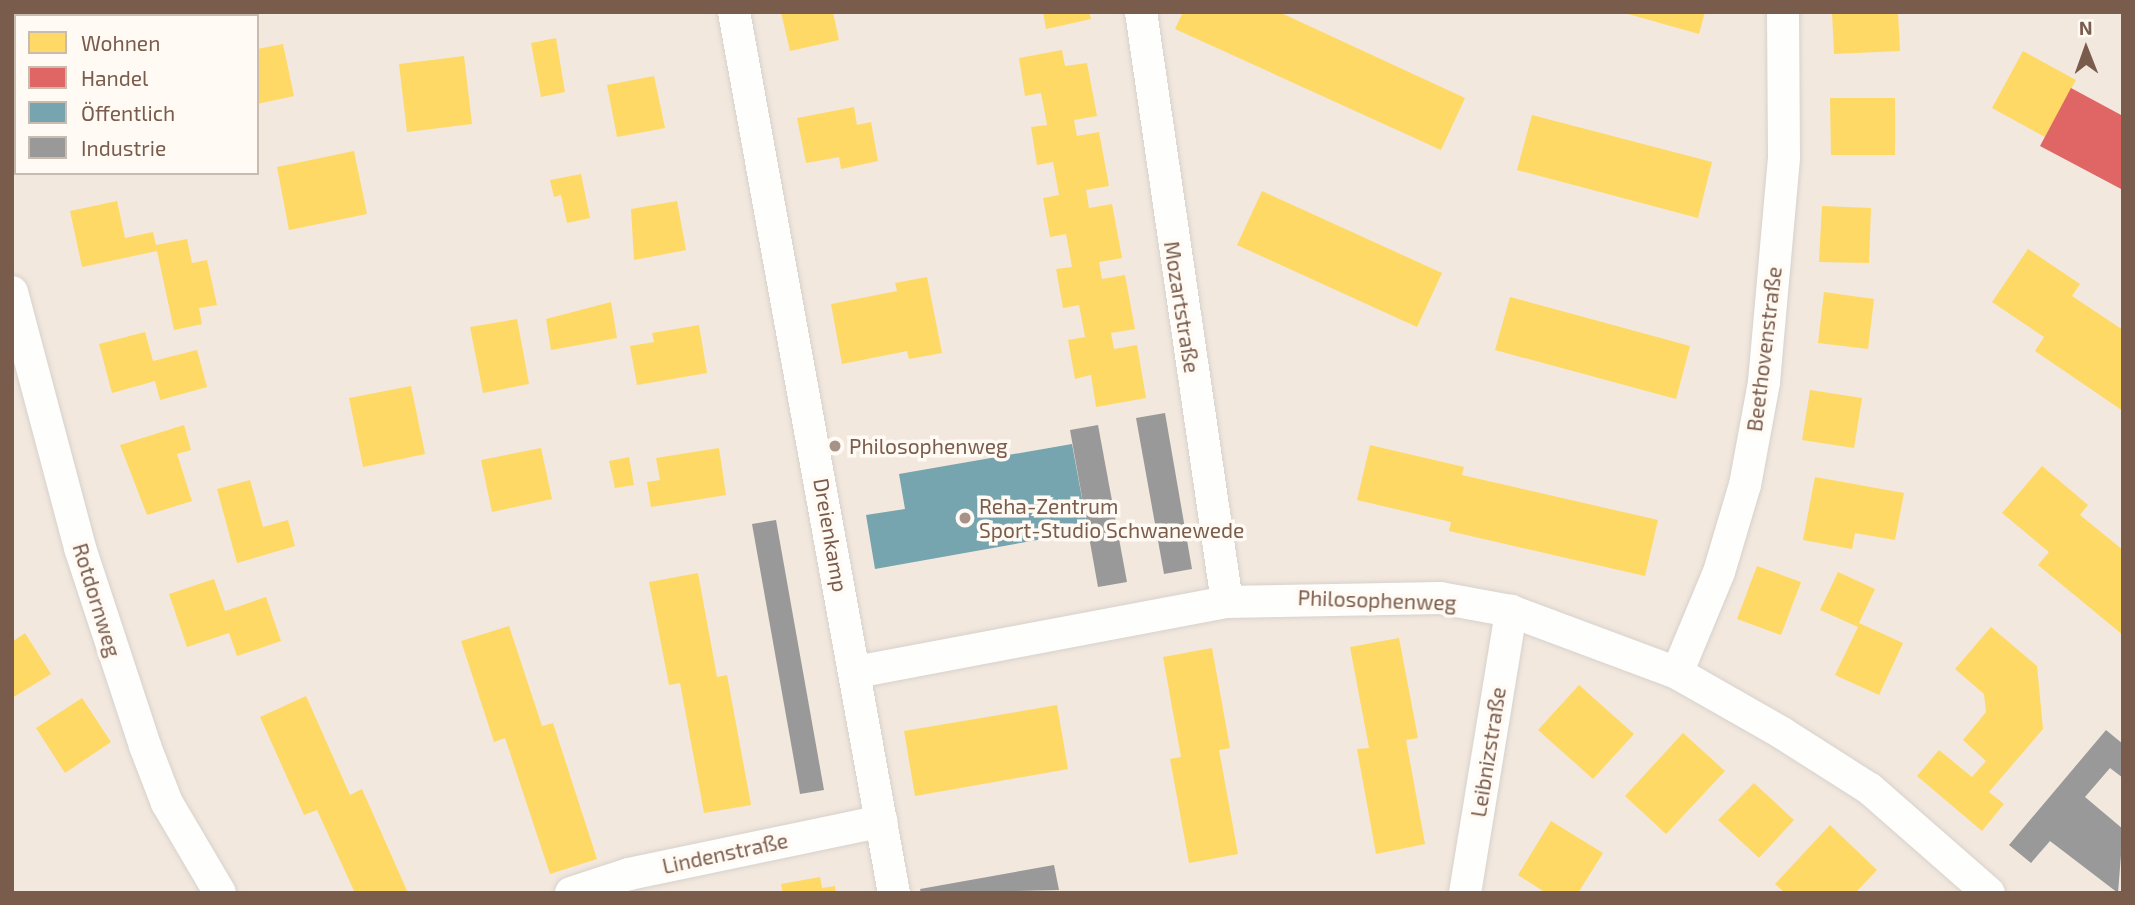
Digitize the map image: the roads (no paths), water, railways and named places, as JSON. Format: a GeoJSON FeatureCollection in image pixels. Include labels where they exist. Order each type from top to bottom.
{"type":"FeatureCollection","features":[{"type":"Feature","properties":{"kind":"street","name":"Dreienkamp"},"geometry":{"type":"LineString","coordinates":[[734,12],[894,893]]}},
{"type":"Feature","properties":{"kind":"street","name":"Mozartstraße"},"geometry":{"type":"LineString","coordinates":[[1141,12],[1227,602]]}},
{"type":"Feature","properties":{"kind":"street","name":"Beethovenstraße"},"geometry":{"type":"LineString","coordinates":[[1677,673],[1729,538],[1764,382],[1784,157],[1783,12]]}},
{"type":"Feature","properties":{"kind":"street","name":"Rotdornweg"},"geometry":{"type":"LineString","coordinates":[[12,292],[79,545],[136,720],[167,803],[220,893]]}},
{"type":"Feature","properties":{"kind":"street","name":"Philosophenweg"},"geometry":{"type":"LineString","coordinates":[[856,673],[1227,602],[1440,598],[1511,611],[1677,673],[1870,789],[1989,893]]}},
{"type":"Feature","properties":{"kind":"street","name":"Leibnizstraße"},"geometry":{"type":"LineString","coordinates":[[1465,893],[1511,611]]}},
{"type":"Feature","properties":{"kind":"street","name":"Lindenstraße"},"geometry":{"type":"LineString","coordinates":[[571,893],[629,874],[882,821]]}},
{"type":"Feature","properties":{"kind":"place","name":"Philosophenweg"},"geometry":{"type":"Point","coordinates":[835,446]}},
{"type":"Feature","properties":{"kind":"place","name":"Reha-Zentrum Sport-Studio Schwanewede"},"geometry":{"type":"Point","coordinates":[965,518]}}]}
